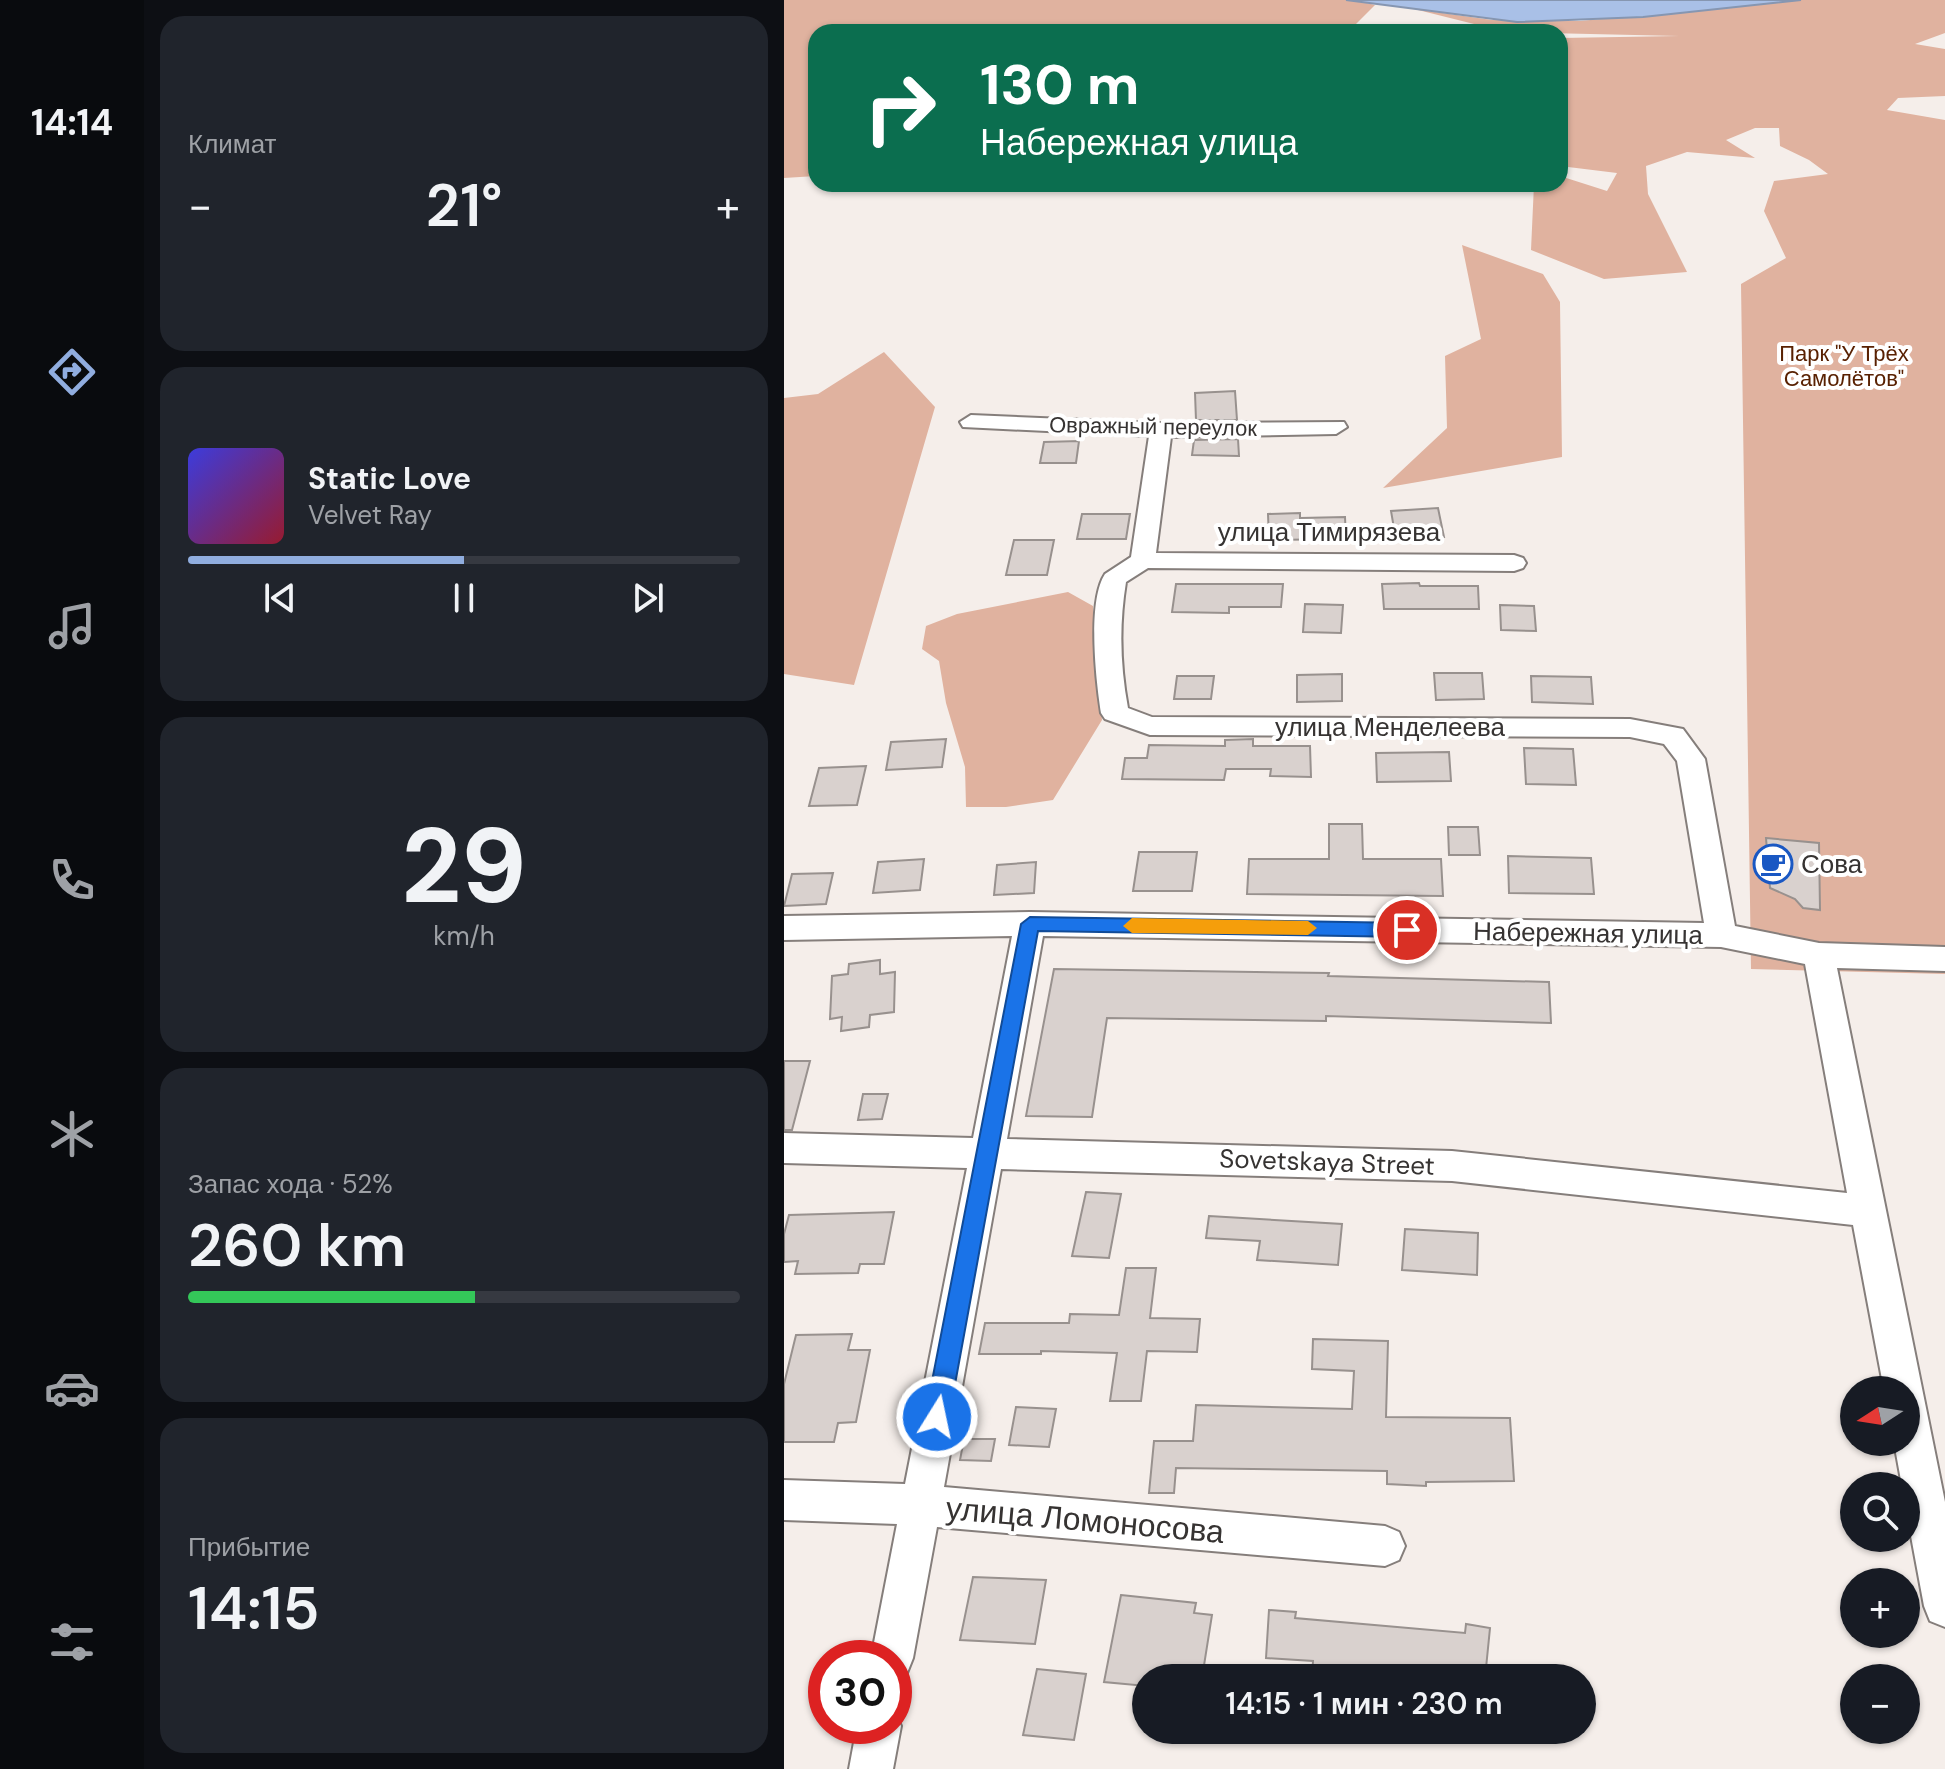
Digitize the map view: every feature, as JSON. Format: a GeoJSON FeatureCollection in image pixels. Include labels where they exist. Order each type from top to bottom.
{"type":"FeatureCollection","features":[{"type":"Feature","properties":{"kind":"street","name":"Овражный переулок"},"geometry":{"type":"LineString","coordinates":[[971,422],[1161,430],[1336,427]]}},
{"type":"Feature","properties":{"kind":"street"},"geometry":{"type":"LineString","coordinates":[[1143,560],[1161,430]]}},
{"type":"Feature","properties":{"kind":"street","name":"улица Тимирязева"},"geometry":{"type":"LineString","coordinates":[[1143,560],[1514,563]]}},
{"type":"Feature","properties":{"kind":"street","name":"улица Менделеева"},"geometry":{"type":"LineString","coordinates":[[1143,560],[1114,579],[1105,625],[1106,669],[1115,713],[1150,726],[1630,728],[1673,736],[1691,759],[1721,935]]}},
{"type":"Feature","properties":{"kind":"street"},"geometry":{"type":"LineString","coordinates":[[895,1640],[1030,924]]}},
{"type":"Feature","properties":{"kind":"street","name":"Набережная улица"},"geometry":{"type":"LineString","coordinates":[[784,928],[1030,924],[1721,935],[1819,955],[1945,959]]}},
{"type":"Feature","properties":{"kind":"street"},"geometry":{"type":"LineString","coordinates":[[1819,955],[1900,1376]]}},
{"type":"Feature","properties":{"kind":"street","name":"Sovetskaya Street"},"geometry":{"type":"LineString","coordinates":[[784,1148],[1452,1166],[1868,1211]]}},
{"type":"Feature","properties":{"kind":"street"},"geometry":{"type":"LineString","coordinates":[[1916,1456],[1945,1606]]}},
{"type":"Feature","properties":{"kind":"street","name":"улица Ломоносова"},"geometry":{"type":"LineString","coordinates":[[784,1500],[921,1505],[1385,1546]]}},
{"type":"Feature","properties":{"kind":"street"},"geometry":{"type":"LineString","coordinates":[[871,1769],[876,1744]]}},
{"type":"Feature","properties":{"kind":"green space"},"geometry":{"type":"Polygon","coordinates":[[[784,0],[1354,0],[1375,5],[1356,24],[808,24],[808,176],[784,178],[784,0]]]}},
{"type":"Feature","properties":{"kind":"green space","name":"Парк \"У Трёх Самолётов\""},"geometry":{"type":"Polygon","coordinates":[[[1801,0],[1945,0],[1945,33],[1915,44],[1945,49],[1945,96],[1898,98],[1887,110],[1945,120],[1945,974],[1751,969],[1741,284],[1786,258],[1764,211],[1774,181],[1828,174],[1809,160],[1780,146],[1779,128],[1755,128],[1726,140],[1755,158],[1687,152],[1646,166],[1648,194],[1687,272],[1604,279],[1531,250],[1534,192],[1568,192],[1568,179],[1607,191],[1617,173],[1568,167],[1568,38],[1679,36],[1568,33],[1568,24],[1474,24],[1414,9],[1492,20],[1580,21],[1801,0]]]}},
{"type":"Feature","properties":{"kind":"green space"},"geometry":{"type":"Polygon","coordinates":[[[1462,245],[1543,274],[1560,302],[1562,457],[1383,488],[1447,428],[1445,356],[1481,339],[1462,245]]]}},
{"type":"Feature","properties":{"kind":"green space"},"geometry":{"type":"Polygon","coordinates":[[[884,352],[935,407],[854,685],[784,674],[784,398],[818,394],[884,352]]]}},
{"type":"Feature","properties":{"kind":"green space"},"geometry":{"type":"Polygon","coordinates":[[[1068,592],[1093,606],[1102,720],[1053,800],[1006,807],[966,807],[965,767],[946,703],[939,661],[922,649],[926,626],[957,614],[1068,592]]]}},
{"type":"Feature","properties":{"kind":"water"},"geometry":{"type":"Polygon","coordinates":[[[1346,0],[1801,0],[1643,17],[1517,22],[1346,0]]]}},
{"type":"Feature","properties":{"kind":"building"},"geometry":{"type":"Polygon","coordinates":[[[1235,391],[1237,420],[1196,420],[1195,393],[1235,391]]]}},
{"type":"Feature","properties":{"kind":"building"},"geometry":{"type":"Polygon","coordinates":[[[1238,439],[1239,456],[1192,455],[1194,440],[1238,439]]]}},
{"type":"Feature","properties":{"kind":"building"},"geometry":{"type":"Polygon","coordinates":[[[1079,441],[1076,463],[1040,463],[1044,442],[1079,441]]]}},
{"type":"Feature","properties":{"kind":"building"},"geometry":{"type":"Polygon","coordinates":[[[1438,508],[1444,537],[1396,540],[1391,511],[1438,508]]]}},
{"type":"Feature","properties":{"kind":"building"},"geometry":{"type":"Polygon","coordinates":[[[1300,513],[1300,518],[1345,517],[1346,539],[1269,540],[1268,514],[1300,513]]]}},
{"type":"Feature","properties":{"kind":"building"},"geometry":{"type":"Polygon","coordinates":[[[1082,514],[1130,514],[1126,539],[1077,539],[1082,514]]]}},
{"type":"Feature","properties":{"kind":"building"},"geometry":{"type":"Polygon","coordinates":[[[1014,540],[1054,540],[1047,575],[1006,575],[1014,540]]]}},
{"type":"Feature","properties":{"kind":"building"},"geometry":{"type":"Polygon","coordinates":[[[1419,583],[1420,586],[1478,586],[1479,609],[1384,609],[1382,584],[1419,583]]]}},
{"type":"Feature","properties":{"kind":"building"},"geometry":{"type":"Polygon","coordinates":[[[1176,584],[1283,584],[1281,607],[1229,607],[1229,613],[1172,612],[1176,584]]]}},
{"type":"Feature","properties":{"kind":"building"},"geometry":{"type":"Polygon","coordinates":[[[1305,604],[1343,605],[1341,633],[1303,632],[1305,604]]]}},
{"type":"Feature","properties":{"kind":"building"},"geometry":{"type":"Polygon","coordinates":[[[1500,605],[1534,606],[1536,631],[1501,630],[1500,605]]]}},
{"type":"Feature","properties":{"kind":"building"},"geometry":{"type":"Polygon","coordinates":[[[1434,673],[1482,673],[1484,699],[1436,700],[1434,673]]]}},
{"type":"Feature","properties":{"kind":"building"},"geometry":{"type":"Polygon","coordinates":[[[1342,674],[1342,701],[1297,702],[1297,675],[1342,674]]]}},
{"type":"Feature","properties":{"kind":"building"},"geometry":{"type":"Polygon","coordinates":[[[1177,676],[1214,676],[1211,699],[1174,699],[1177,676]]]}},
{"type":"Feature","properties":{"kind":"building"},"geometry":{"type":"Polygon","coordinates":[[[1531,676],[1591,677],[1593,704],[1532,702],[1531,676]]]}},
{"type":"Feature","properties":{"kind":"building"},"geometry":{"type":"Polygon","coordinates":[[[946,739],[942,767],[886,770],[891,742],[946,739]]]}},
{"type":"Feature","properties":{"kind":"building"},"geometry":{"type":"Polygon","coordinates":[[[1253,739],[1253,746],[1310,746],[1311,777],[1270,776],[1271,769],[1226,769],[1224,780],[1122,779],[1125,758],[1147,758],[1149,745],[1225,746],[1225,740],[1253,739]]]}},
{"type":"Feature","properties":{"kind":"building"},"geometry":{"type":"Polygon","coordinates":[[[1524,748],[1573,749],[1576,785],[1526,784],[1524,748]]]}},
{"type":"Feature","properties":{"kind":"building"},"geometry":{"type":"Polygon","coordinates":[[[1449,752],[1451,781],[1377,782],[1376,753],[1449,752]]]}},
{"type":"Feature","properties":{"kind":"building"},"geometry":{"type":"Polygon","coordinates":[[[866,766],[857,805],[809,806],[819,768],[866,766]]]}},
{"type":"Feature","properties":{"kind":"building"},"geometry":{"type":"Polygon","coordinates":[[[1329,824],[1362,824],[1363,859],[1441,859],[1443,896],[1247,894],[1249,859],[1329,859],[1329,824]]]}},
{"type":"Feature","properties":{"kind":"building"},"geometry":{"type":"Polygon","coordinates":[[[1448,827],[1478,827],[1480,855],[1449,855],[1448,827]]]}},
{"type":"Feature","properties":{"kind":"building"},"geometry":{"type":"Polygon","coordinates":[[[1766,838],[1819,843],[1820,910],[1803,908],[1795,899],[1770,888],[1766,838]]]}},
{"type":"Feature","properties":{"kind":"building"},"geometry":{"type":"Polygon","coordinates":[[[1139,852],[1197,852],[1192,891],[1133,891],[1139,852]]]}},
{"type":"Feature","properties":{"kind":"building"},"geometry":{"type":"Polygon","coordinates":[[[1508,856],[1591,858],[1594,894],[1509,893],[1508,856]]]}},
{"type":"Feature","properties":{"kind":"building"},"geometry":{"type":"Polygon","coordinates":[[[924,859],[920,890],[873,893],[878,862],[924,859]]]}},
{"type":"Feature","properties":{"kind":"building"},"geometry":{"type":"Polygon","coordinates":[[[1036,862],[1034,893],[994,895],[997,865],[1036,862]]]}},
{"type":"Feature","properties":{"kind":"building"},"geometry":{"type":"Polygon","coordinates":[[[833,873],[826,904],[784,906],[792,874],[833,873]]]}},
{"type":"Feature","properties":{"kind":"building"},"geometry":{"type":"Polygon","coordinates":[[[880,960],[880,974],[895,972],[894,1012],[870,1015],[869,1027],[841,1031],[842,1017],[830,1019],[832,976],[848,974],[849,964],[880,960]]]}},
{"type":"Feature","properties":{"kind":"building"},"geometry":{"type":"Polygon","coordinates":[[[1054,969],[1329,973],[1328,976],[1549,982],[1551,1023],[1326,1016],[1326,1021],[1107,1018],[1092,1117],[1026,1116],[1054,969]]]}},
{"type":"Feature","properties":{"kind":"building"},"geometry":{"type":"Polygon","coordinates":[[[784,1061],[810,1061],[792,1130],[784,1130],[784,1061]]]}},
{"type":"Feature","properties":{"kind":"building"},"geometry":{"type":"Polygon","coordinates":[[[863,1094],[888,1094],[882,1119],[858,1120],[863,1094]]]}},
{"type":"Feature","properties":{"kind":"building"},"geometry":{"type":"Polygon","coordinates":[[[1086,1192],[1121,1194],[1109,1258],[1072,1256],[1086,1192]]]}},
{"type":"Feature","properties":{"kind":"building"},"geometry":{"type":"Polygon","coordinates":[[[894,1212],[884,1264],[860,1264],[858,1273],[795,1274],[798,1261],[784,1262],[784,1234],[789,1215],[894,1212]]]}},
{"type":"Feature","properties":{"kind":"building"},"geometry":{"type":"Polygon","coordinates":[[[1209,1216],[1342,1224],[1338,1265],[1257,1260],[1260,1241],[1206,1238],[1209,1216]]]}},
{"type":"Feature","properties":{"kind":"building"},"geometry":{"type":"Polygon","coordinates":[[[1405,1229],[1478,1233],[1477,1275],[1402,1270],[1405,1229]]]}},
{"type":"Feature","properties":{"kind":"building"},"geometry":{"type":"Polygon","coordinates":[[[1126,1268],[1156,1268],[1150,1318],[1200,1319],[1197,1352],[1147,1351],[1141,1401],[1110,1401],[1117,1353],[1041,1351],[1041,1354],[979,1354],[985,1323],[1069,1323],[1070,1314],[1119,1315],[1126,1268]]]}},
{"type":"Feature","properties":{"kind":"building"},"geometry":{"type":"Polygon","coordinates":[[[852,1334],[848,1350],[870,1350],[856,1422],[838,1423],[834,1442],[784,1442],[784,1384],[796,1335],[852,1334]]]}},
{"type":"Feature","properties":{"kind":"building"},"geometry":{"type":"Polygon","coordinates":[[[1313,1339],[1388,1341],[1386,1417],[1510,1418],[1514,1481],[1426,1482],[1426,1486],[1387,1484],[1387,1471],[1176,1468],[1174,1493],[1149,1493],[1154,1441],[1193,1441],[1196,1405],[1352,1409],[1354,1371],[1312,1369],[1313,1339]]]}},
{"type":"Feature","properties":{"kind":"building"},"geometry":{"type":"Polygon","coordinates":[[[1016,1407],[1056,1409],[1049,1447],[1009,1445],[1016,1407]]]}},
{"type":"Feature","properties":{"kind":"building"},"geometry":{"type":"Polygon","coordinates":[[[964,1439],[995,1439],[991,1461],[960,1460],[964,1439]]]}},
{"type":"Feature","properties":{"kind":"building"},"geometry":{"type":"Polygon","coordinates":[[[973,1577],[1046,1580],[1035,1644],[960,1640],[973,1577]]]}},
{"type":"Feature","properties":{"kind":"building"},"geometry":{"type":"Polygon","coordinates":[[[1121,1595],[1196,1603],[1194,1613],[1212,1615],[1204,1664],[1132,1664],[1132,1685],[1104,1682],[1121,1595]]]}},
{"type":"Feature","properties":{"kind":"building"},"geometry":{"type":"Polygon","coordinates":[[[1269,1610],[1296,1612],[1295,1618],[1465,1633],[1466,1624],[1490,1628],[1486,1664],[1313,1664],[1313,1661],[1266,1658],[1269,1610]]]}},
{"type":"Feature","properties":{"kind":"building"},"geometry":{"type":"Polygon","coordinates":[[[1037,1669],[1086,1674],[1074,1740],[1023,1735],[1037,1669]]]}},
{"type":"Feature","properties":{"kind":"slow traffic"},"geometry":{"type":"LineString","coordinates":[[1132,926],[1308,928]]}},
{"type":"Feature","properties":{"kind":"place","name":"Сова"},"geometry":{"type":"Point","coordinates":[1773,864]}},
{"type":"Feature","properties":{"kind":"route"},"geometry":{"type":"LineString","coordinates":[[937,1417],[1030,924],[1407,930]]}}]}
